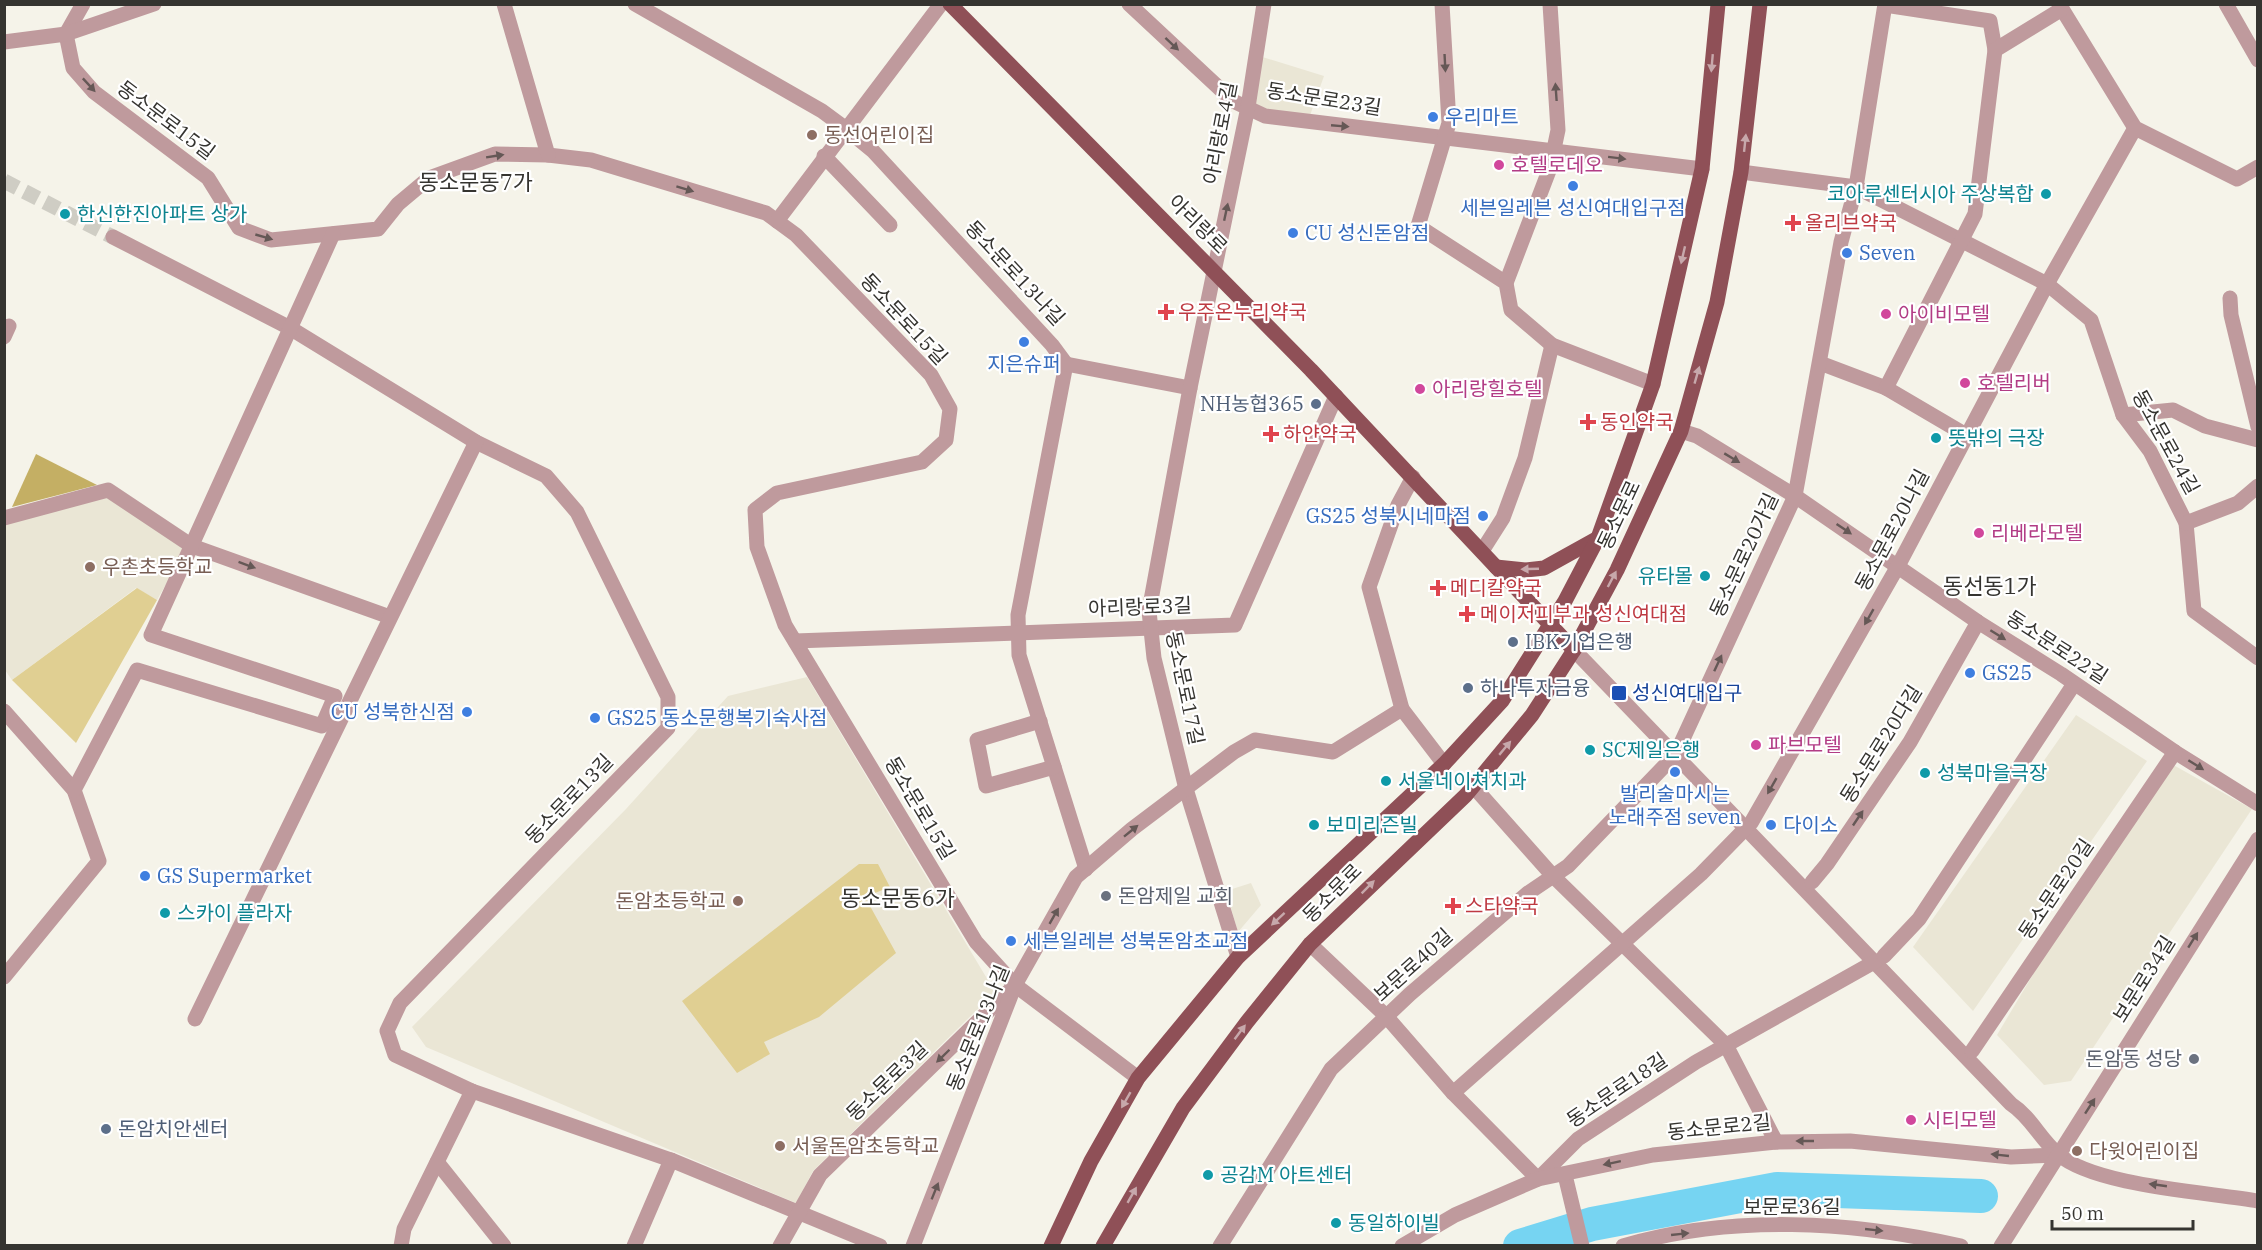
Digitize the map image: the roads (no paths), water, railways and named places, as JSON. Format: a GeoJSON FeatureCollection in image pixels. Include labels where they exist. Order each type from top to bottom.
{"type":"FeatureCollection","features":[{"type":"Feature","properties":{"kind":"main road","name":"아리랑로"},"geometry":{"type":"LineString","coordinates":[[950,4],[1213,269],[1551,624]]}},
{"type":"Feature","properties":{"kind":"main road","name":"동소문로"},"geometry":{"type":"LineString","coordinates":[[1051,1245],[1091,1161],[1138,1078],[1238,957],[1444,764],[1502,700],[1551,624],[1598,538],[1653,384],[1702,169],[1718,4]]}},
{"type":"Feature","properties":{"kind":"main road","name":"동소문로"},"geometry":{"type":"LineString","coordinates":[[1103,1245],[1183,1108],[1310,944],[1473,786],[1532,715],[1574,650],[1617,570],[1681,431],[1717,302],[1741,172],[1760,4]]}},
{"type":"Feature","properties":{"kind":"main road"},"geometry":{"type":"LineString","coordinates":[[1497,567],[1526,570],[1544,568],[1598,538]]}},
{"type":"Feature","properties":{"kind":"main road"},"geometry":{"type":"LineString","coordinates":[[1551,624],[1574,650]]}},
{"type":"Feature","properties":{"kind":"street"},"geometry":{"type":"LineString","coordinates":[[66,34],[83,4]]}},
{"type":"Feature","properties":{"kind":"street"},"geometry":{"type":"LineString","coordinates":[[4,42],[66,34],[154,4]]}},
{"type":"Feature","properties":{"kind":"street"},"geometry":{"type":"LineString","coordinates":[[504,4],[548,155]]}},
{"type":"Feature","properties":{"kind":"street","name":"동소문로13나길"},"geometry":{"type":"LineString","coordinates":[[635,4],[822,111],[846,128],[873,151],[1052,345],[1066,364]]}},
{"type":"Feature","properties":{"kind":"street"},"geometry":{"type":"LineString","coordinates":[[777,221],[941,4]]}},
{"type":"Feature","properties":{"kind":"street","name":"동소문로23길"},"geometry":{"type":"LineString","coordinates":[[1129,4],[1233,100],[1266,116],[1702,169]]}},
{"type":"Feature","properties":{"kind":"street","name":"아리랑로4길"},"geometry":{"type":"LineString","coordinates":[[1213,269],[1248,107],[1264,4]]}},
{"type":"Feature","properties":{"kind":"street"},"geometry":{"type":"LineString","coordinates":[[1442,4],[1449,123],[1418,226],[1506,284]]}},
{"type":"Feature","properties":{"kind":"street"},"geometry":{"type":"LineString","coordinates":[[1550,4],[1558,130],[1555,150],[1506,284],[1511,310],[1552,345],[1653,384]]}},
{"type":"Feature","properties":{"kind":"street"},"geometry":{"type":"LineString","coordinates":[[2226,4],[2258,60]]}},
{"type":"Feature","properties":{"kind":"street"},"geometry":{"type":"LineString","coordinates":[[1885,5],[1990,21],[1995,50],[1975,214],[1886,388]]}},
{"type":"Feature","properties":{"kind":"street","name":"동소문로20가길"},"geometry":{"type":"LineString","coordinates":[[1676,754],[1795,496],[1841,242],[1856,187],[1885,5]]}},
{"type":"Feature","properties":{"kind":"street"},"geometry":{"type":"LineString","coordinates":[[1995,50],[2060,7],[2135,128],[2237,179],[2258,167]]}},
{"type":"Feature","properties":{"kind":"street","name":"동소문로15길"},"geometry":{"type":"LineString","coordinates":[[66,34],[73,68],[94,92],[208,178],[239,228],[271,240],[378,229],[398,204],[429,177],[495,154],[548,155],[591,160],[766,213],[796,235],[931,375],[950,409],[946,440],[922,462],[777,493],[755,510],[757,546],[785,626],[976,942],[1015,986],[1138,1078]]}},
{"type":"Feature","properties":{"kind":"street","name":"동소문로20나길"},"geometry":{"type":"LineString","coordinates":[[1748,825],[1898,566],[2047,284],[2135,128]]}},
{"type":"Feature","properties":{"kind":"street"},"geometry":{"type":"LineString","coordinates":[[824,156],[890,225]]}},
{"type":"Feature","properties":{"kind":"street","name":"동소문로24길"},"geometry":{"type":"LineString","coordinates":[[1741,172],[1856,187],[2047,284],[2091,320],[2123,415],[2150,451],[2186,523],[2194,611],[2258,658]]}},
{"type":"Feature","properties":{"kind":"street"},"geometry":{"type":"LineString","coordinates":[[74,790],[137,670],[322,726],[335,696],[151,635],[333,234]]}},
{"type":"Feature","properties":{"kind":"street"},"geometry":{"type":"LineString","coordinates":[[113,237],[290,328],[476,442],[195,1019]]}},
{"type":"Feature","properties":{"kind":"street","name":"동소문로17길"},"geometry":{"type":"LineString","coordinates":[[1213,269],[1149,611],[1154,658],[1186,789],[1238,957]]}},
{"type":"Feature","properties":{"kind":"street"},"geometry":{"type":"LineString","coordinates":[[2230,298],[2230,315],[2258,427]]}},
{"type":"Feature","properties":{"kind":"street"},"geometry":{"type":"LineString","coordinates":[[1482,551],[1503,518],[1525,458],[1552,345]]}},
{"type":"Feature","properties":{"kind":"street"},"geometry":{"type":"LineString","coordinates":[[1820,363],[1886,388],[1966,435]]}},
{"type":"Feature","properties":{"kind":"street"},"geometry":{"type":"LineString","coordinates":[[1190,388],[1066,364],[1018,615],[1019,655],[1086,868],[1234,752],[1255,740],[1333,752],[1402,709]]}},
{"type":"Feature","properties":{"kind":"street","name":"아리랑로3길"},"geometry":{"type":"LineString","coordinates":[[795,641],[1019,631],[1235,626],[1336,396]]}},
{"type":"Feature","properties":{"kind":"street"},"geometry":{"type":"LineString","coordinates":[[2123,415],[2173,410],[2205,426],[2258,440]]}},
{"type":"Feature","properties":{"kind":"street","name":"동소문로22길"},"geometry":{"type":"LineString","coordinates":[[1681,431],[1697,436],[1795,496],[1978,622],[2258,804]]}},
{"type":"Feature","properties":{"kind":"street","name":"동소문로13길"},"geometry":{"type":"LineString","coordinates":[[476,442],[546,476],[577,512],[668,697],[668,728],[400,1003],[387,1031],[395,1055],[472,1091],[671,1160],[798,1214],[880,1245]]}},
{"type":"Feature","properties":{"kind":"street"},"geometry":{"type":"LineString","coordinates":[[1413,477],[1398,505],[1369,587],[1402,709],[1444,764]]}},
{"type":"Feature","properties":{"kind":"street","name":"동소문로24길"},"geometry":{"type":"LineString","coordinates":[[2186,523],[2238,503],[2258,486]]}},
{"type":"Feature","properties":{"kind":"street"},"geometry":{"type":"LineString","coordinates":[[4,518],[108,490],[192,546],[390,617]]}},
{"type":"Feature","properties":{"kind":"street","name":"동소문로20다길"},"geometry":{"type":"LineString","coordinates":[[1812,882],[1827,864],[1910,742],[1978,622]]}},
{"type":"Feature","properties":{"kind":"street"},"geometry":{"type":"LineString","coordinates":[[1574,650],[1720,800],[1812,882],[2011,1104],[2021,1110],[2058,1155],[2082,1169],[2109,1178],[2258,1201]]}},
{"type":"Feature","properties":{"kind":"street"},"geometry":{"type":"LineString","coordinates":[[1726,1045],[1880,959],[1919,919],[2074,684]]}},
{"type":"Feature","properties":{"kind":"street"},"geometry":{"type":"LineString","coordinates":[[4,711],[74,790],[99,861],[4,976]]}},
{"type":"Feature","properties":{"kind":"street"},"geometry":{"type":"LineString","coordinates":[[1040,721],[977,740],[986,786],[1054,767]]}},
{"type":"Feature","properties":{"kind":"street","name":"동소문로20길"},"geometry":{"type":"LineString","coordinates":[[1972,1051],[2175,752]]}},
{"type":"Feature","properties":{"kind":"street","name":"보문로40길"},"geometry":{"type":"LineString","coordinates":[[1220,1245],[1331,1069],[1386,1016],[1519,901],[1568,866],[1676,754]]}},
{"type":"Feature","properties":{"kind":"street"},"geometry":{"type":"LineString","coordinates":[[1473,786],[1553,876],[1726,1045],[1776,1142]]}},
{"type":"Feature","properties":{"kind":"street"},"geometry":{"type":"LineString","coordinates":[[1454,1093],[1701,874],[1748,825]]}},
{"type":"Feature","properties":{"kind":"street"},"geometry":{"type":"LineString","coordinates":[[1748,825],[1972,1051],[2018,1100],[2021,1110]]}},
{"type":"Feature","properties":{"kind":"street","name":"보문로34길"},"geometry":{"type":"LineString","coordinates":[[2001,1245],[2258,839]]}},
{"type":"Feature","properties":{"kind":"street","name":"동소문로13나길"},"geometry":{"type":"LineString","coordinates":[[913,1245],[1015,986],[1076,877],[1086,868]]}},
{"type":"Feature","properties":{"kind":"street","name":"동소문로"},"geometry":{"type":"LineString","coordinates":[[1310,944],[1386,1016],[1454,1093],[1538,1179]]}},
{"type":"Feature","properties":{"kind":"street","name":"동소문로3길"},"geometry":{"type":"LineString","coordinates":[[780,1245],[820,1175],[1015,986]]}},
{"type":"Feature","properties":{"kind":"street","name":"동소문로18길"},"geometry":{"type":"LineString","coordinates":[[1538,1179],[1578,1139],[1726,1045]]}},
{"type":"Feature","properties":{"kind":"street"},"geometry":{"type":"LineString","coordinates":[[401,1245],[404,1229],[472,1091]]}},
{"type":"Feature","properties":{"kind":"street","name":"동소문로2길"},"geometry":{"type":"LineString","coordinates":[[1402,1245],[1455,1215],[1538,1179],[1653,1155],[1776,1142],[1850,1141],[2011,1157],[2058,1155]]}},
{"type":"Feature","properties":{"kind":"street"},"geometry":{"type":"LineString","coordinates":[[634,1245],[671,1160]]}},
{"type":"Feature","properties":{"kind":"street"},"geometry":{"type":"LineString","coordinates":[[437,1162],[504,1245]]}},
{"type":"Feature","properties":{"kind":"street"},"geometry":{"type":"LineString","coordinates":[[1565,1175],[1582,1245]]}},
{"type":"Feature","properties":{"kind":"street","name":"보문로36길"},"geometry":{"type":"LineString","coordinates":[[1623,1245],[1738,1227],[1814,1224],[1913,1235],[1961,1245]]}},
{"type":"Feature","properties":{"kind":"waterway"},"geometry":{"type":"LineString","coordinates":[[1520,1246],[1592,1224],[1777,1189],[1981,1196]]}},
{"type":"Feature","properties":{"kind":"tunnel"},"geometry":{"type":"LineString","coordinates":[[4,181],[113,237]]}},
{"type":"Feature","properties":{"kind":"place","name":"우리마트"},"geometry":{"type":"Point","coordinates":[1433,117]}},
{"type":"Feature","properties":{"kind":"place","name":"동선어린이집"},"geometry":{"type":"Point","coordinates":[812,135]}},
{"type":"Feature","properties":{"kind":"place","name":"호텔로데오"},"geometry":{"type":"Point","coordinates":[1499,165]}},
{"type":"Feature","properties":{"kind":"place","name":"세븐일레븐 성신여대입구점"},"geometry":{"type":"Point","coordinates":[1573,186]}},
{"type":"Feature","properties":{"kind":"place","name":"코아루센터시아 주상복합"},"geometry":{"type":"Point","coordinates":[2046,194]}},
{"type":"Feature","properties":{"kind":"place","name":"한신한진아파트 상가"},"geometry":{"type":"Point","coordinates":[65,214]}},
{"type":"Feature","properties":{"kind":"place","name":"올리브약국"},"geometry":{"type":"Point","coordinates":[1793,223]}},
{"type":"Feature","properties":{"kind":"place","name":"CU 성신돈암점"},"geometry":{"type":"Point","coordinates":[1293,233]}},
{"type":"Feature","properties":{"kind":"place","name":"Seven"},"geometry":{"type":"Point","coordinates":[1847,253]}},
{"type":"Feature","properties":{"kind":"place","name":"우주온누리약국"},"geometry":{"type":"Point","coordinates":[1166,312]}},
{"type":"Feature","properties":{"kind":"place","name":"아이비모텔"},"geometry":{"type":"Point","coordinates":[1886,314]}},
{"type":"Feature","properties":{"kind":"place","name":"지은슈퍼"},"geometry":{"type":"Point","coordinates":[1024,342]}},
{"type":"Feature","properties":{"kind":"place","name":"호텔리버"},"geometry":{"type":"Point","coordinates":[1965,383]}},
{"type":"Feature","properties":{"kind":"place","name":"아리랑힐호텔"},"geometry":{"type":"Point","coordinates":[1420,389]}},
{"type":"Feature","properties":{"kind":"place","name":"NH농협365"},"geometry":{"type":"Point","coordinates":[1316,404]}},
{"type":"Feature","properties":{"kind":"place","name":"동인약국"},"geometry":{"type":"Point","coordinates":[1588,422]}},
{"type":"Feature","properties":{"kind":"place","name":"하얀약국"},"geometry":{"type":"Point","coordinates":[1271,434]}},
{"type":"Feature","properties":{"kind":"place","name":"뜻밖의 극장"},"geometry":{"type":"Point","coordinates":[1936,438]}},
{"type":"Feature","properties":{"kind":"place","name":"GS25 성북시네마점"},"geometry":{"type":"Point","coordinates":[1483,516]}},
{"type":"Feature","properties":{"kind":"place","name":"리베라모텔"},"geometry":{"type":"Point","coordinates":[1979,533]}},
{"type":"Feature","properties":{"kind":"place","name":"우촌초등학교"},"geometry":{"type":"Point","coordinates":[90,567]}},
{"type":"Feature","properties":{"kind":"place","name":"유타몰"},"geometry":{"type":"Point","coordinates":[1705,576]}},
{"type":"Feature","properties":{"kind":"place","name":"메디칼약국"},"geometry":{"type":"Point","coordinates":[1438,588]}},
{"type":"Feature","properties":{"kind":"place","name":"메이저피부과 성신여대점"},"geometry":{"type":"Point","coordinates":[1467,614]}},
{"type":"Feature","properties":{"kind":"place","name":"IBK기업은행"},"geometry":{"type":"Point","coordinates":[1513,642]}},
{"type":"Feature","properties":{"kind":"place","name":"GS25"},"geometry":{"type":"Point","coordinates":[1970,673]}},
{"type":"Feature","properties":{"kind":"place","name":"하나투자금융"},"geometry":{"type":"Point","coordinates":[1468,688]}},
{"type":"Feature","properties":{"kind":"place","name":"성신여대입구"},"geometry":{"type":"Point","coordinates":[1619,693]}},
{"type":"Feature","properties":{"kind":"place","name":"CU 성북한신점"},"geometry":{"type":"Point","coordinates":[467,712]}},
{"type":"Feature","properties":{"kind":"place","name":"GS25 동소문행복기숙사점"},"geometry":{"type":"Point","coordinates":[595,718]}},
{"type":"Feature","properties":{"kind":"place","name":"파브모텔"},"geometry":{"type":"Point","coordinates":[1756,745]}},
{"type":"Feature","properties":{"kind":"place","name":"SC제일은행"},"geometry":{"type":"Point","coordinates":[1590,750]}},
{"type":"Feature","properties":{"kind":"place","name":"발리술마시는 노래주점 seven"},"geometry":{"type":"Point","coordinates":[1675,772]}},
{"type":"Feature","properties":{"kind":"place","name":"성북마을극장"},"geometry":{"type":"Point","coordinates":[1925,773]}},
{"type":"Feature","properties":{"kind":"place","name":"서울네이쳐치과"},"geometry":{"type":"Point","coordinates":[1386,781]}},
{"type":"Feature","properties":{"kind":"place","name":"보미리즌빌"},"geometry":{"type":"Point","coordinates":[1314,825]}},
{"type":"Feature","properties":{"kind":"place","name":"다이소"},"geometry":{"type":"Point","coordinates":[1771,825]}},
{"type":"Feature","properties":{"kind":"place","name":"GS Supermarket"},"geometry":{"type":"Point","coordinates":[145,876]}},
{"type":"Feature","properties":{"kind":"place","name":"돈암제일 교회"},"geometry":{"type":"Point","coordinates":[1106,896]}},
{"type":"Feature","properties":{"kind":"place","name":"돈암초등학교"},"geometry":{"type":"Point","coordinates":[738,901]}},
{"type":"Feature","properties":{"kind":"place","name":"스타약국"},"geometry":{"type":"Point","coordinates":[1453,906]}},
{"type":"Feature","properties":{"kind":"place","name":"스카이 플라자"},"geometry":{"type":"Point","coordinates":[165,913]}},
{"type":"Feature","properties":{"kind":"place","name":"세븐일레븐 성북돈암초교점"},"geometry":{"type":"Point","coordinates":[1011,941]}},
{"type":"Feature","properties":{"kind":"place","name":"돈암동 성당"},"geometry":{"type":"Point","coordinates":[2194,1059]}},
{"type":"Feature","properties":{"kind":"place","name":"시티모텔"},"geometry":{"type":"Point","coordinates":[1911,1120]}},
{"type":"Feature","properties":{"kind":"place","name":"돈암치안센터"},"geometry":{"type":"Point","coordinates":[106,1129]}},
{"type":"Feature","properties":{"kind":"place","name":"서울돈암초등학교"},"geometry":{"type":"Point","coordinates":[780,1146]}},
{"type":"Feature","properties":{"kind":"place","name":"다윗어린이집"},"geometry":{"type":"Point","coordinates":[2077,1151]}},
{"type":"Feature","properties":{"kind":"place","name":"공감M 아트센터"},"geometry":{"type":"Point","coordinates":[1208,1175]}},
{"type":"Feature","properties":{"kind":"place","name":"동일하이빌"},"geometry":{"type":"Point","coordinates":[1336,1223]}},
{"type":"Feature","properties":{"kind":"district","name":"동소문동7가"},"geometry":{"type":"Point","coordinates":[476,182]}},
{"type":"Feature","properties":{"kind":"district","name":"동선동1가"},"geometry":{"type":"Point","coordinates":[1990,586]}},
{"type":"Feature","properties":{"kind":"district","name":"동소문동6가"},"geometry":{"type":"Point","coordinates":[898,898]}}]}
